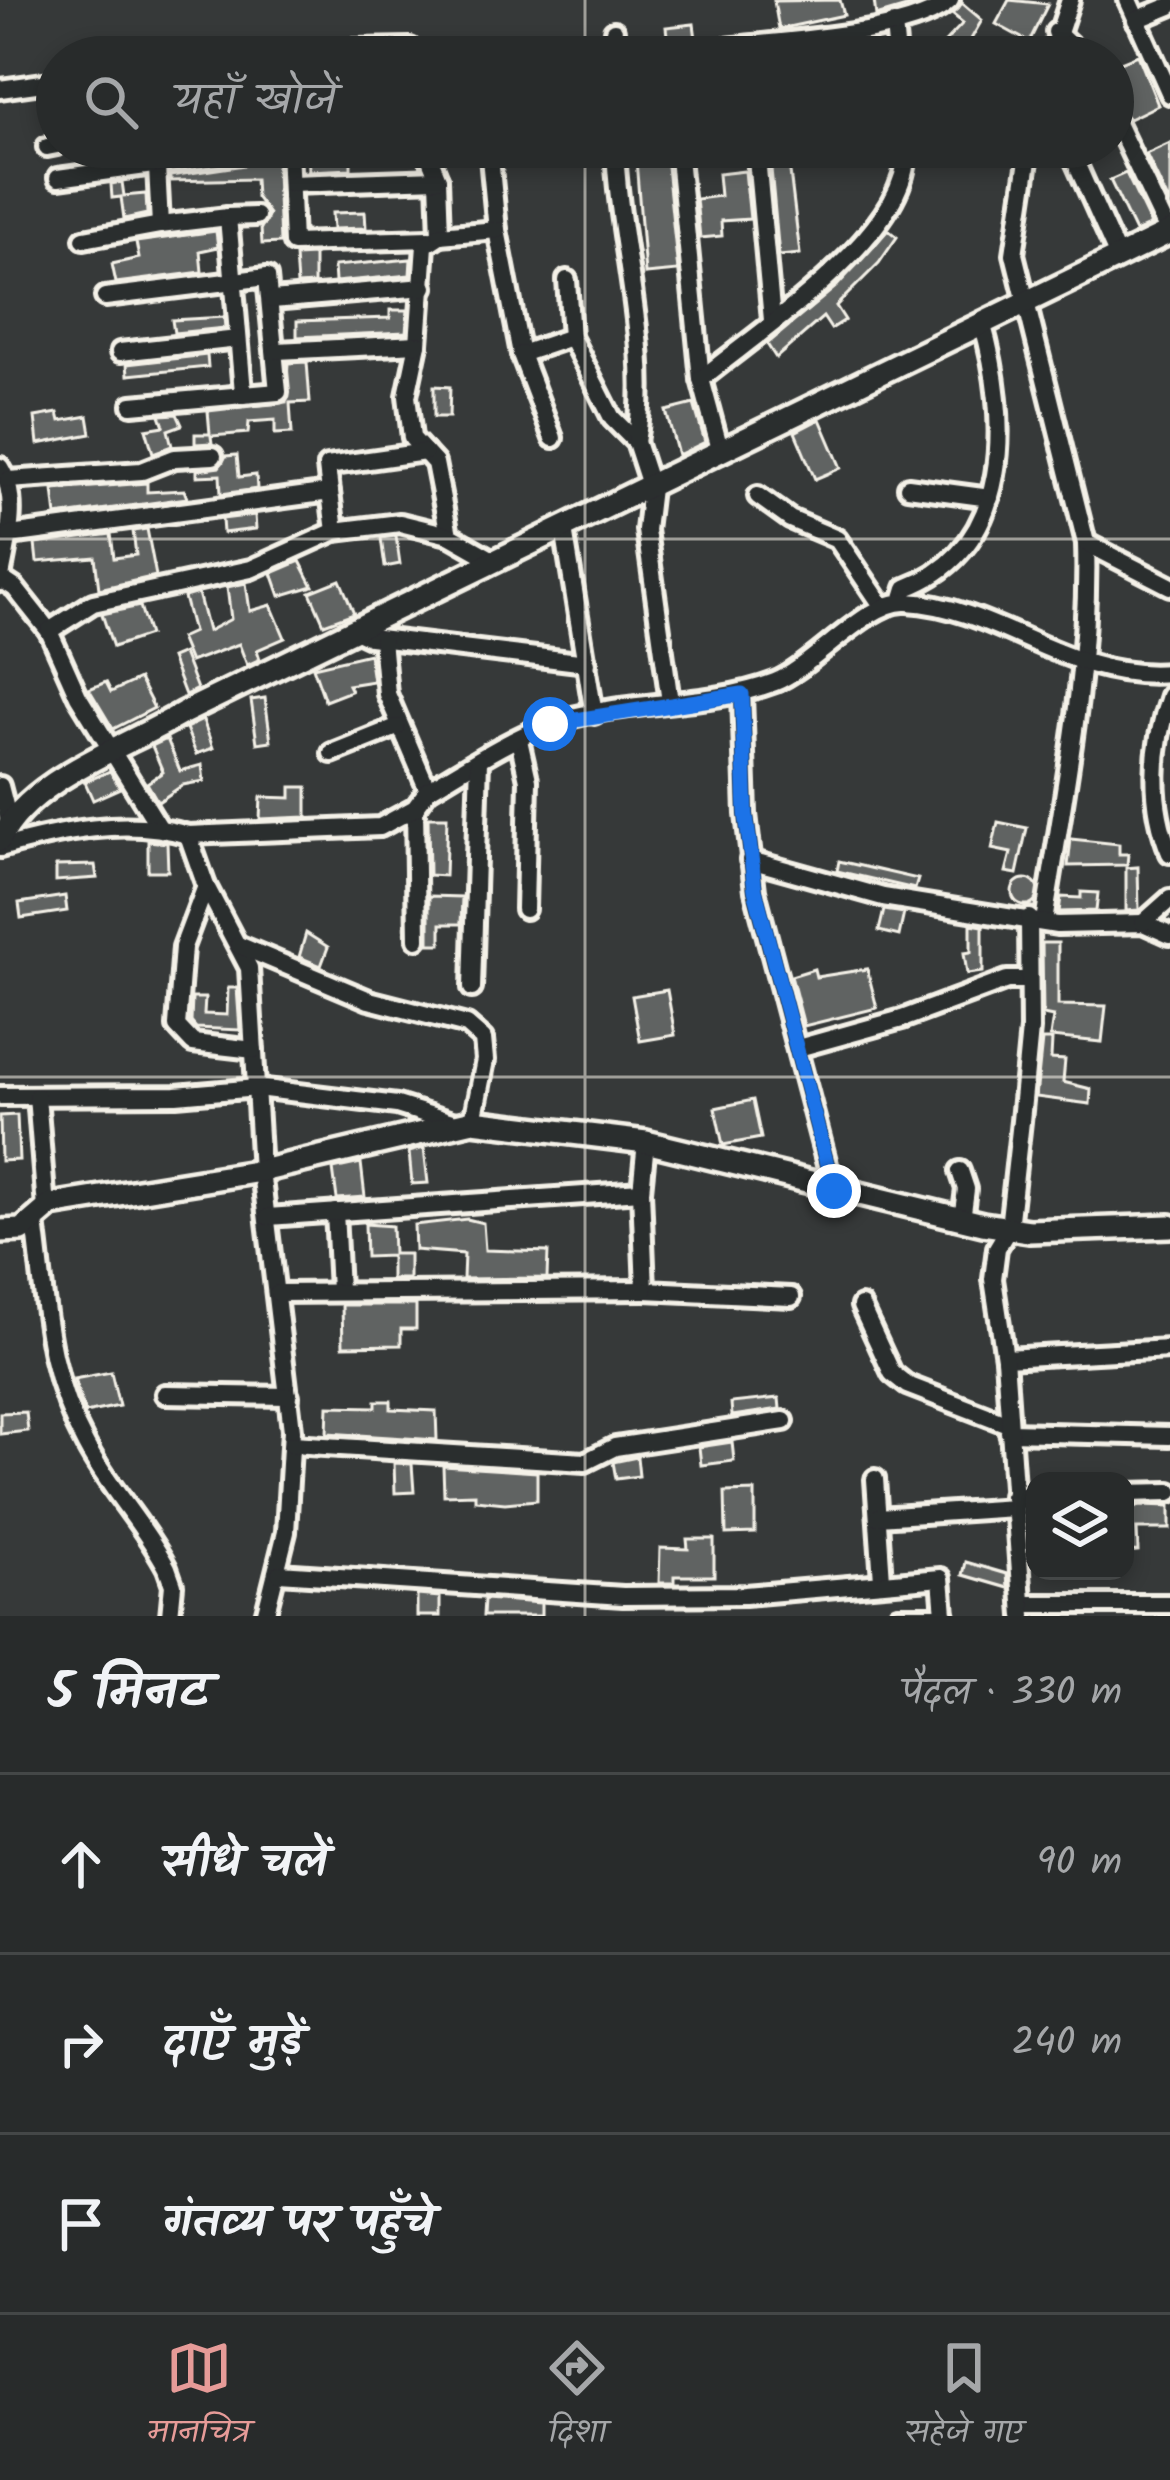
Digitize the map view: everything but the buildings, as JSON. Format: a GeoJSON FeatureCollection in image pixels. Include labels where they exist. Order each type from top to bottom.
{"type":"FeatureCollection","features":[{"type":"Feature","properties":{"kind":"main road"},"geometry":{"type":"LineString","coordinates":[[3,836],[46,784],[114,754],[183,713],[1169,232]]}},
{"type":"Feature","properties":{"kind":"main road"},"geometry":{"type":"LineString","coordinates":[[0,1232],[40,1215],[262,1171],[466,1122],[646,1142],[834,1191],[1009,1228],[1170,1226]]}},
{"type":"Feature","properties":{"kind":"street"},"geometry":{"type":"LineString","coordinates":[[830,36],[938,12],[950,0]]}},
{"type":"Feature","properties":{"kind":"street"},"geometry":{"type":"LineString","coordinates":[[1055,36],[1070,0]]}},
{"type":"Feature","properties":{"kind":"street"},"geometry":{"type":"LineString","coordinates":[[1128,0],[1170,94]]}},
{"type":"Feature","properties":{"kind":"street"},"geometry":{"type":"LineString","coordinates":[[1136,20],[1170,6]]}},
{"type":"Feature","properties":{"kind":"street"},"geometry":{"type":"LineString","coordinates":[[894,24],[895,36]]}},
{"type":"Feature","properties":{"kind":"street"},"geometry":{"type":"LineString","coordinates":[[614,31],[614,36]]}},
{"type":"Feature","properties":{"kind":"street"},"geometry":{"type":"LineString","coordinates":[[1056,32],[1060,36]]}},
{"type":"Feature","properties":{"kind":"street"},"geometry":{"type":"LineString","coordinates":[[0,89],[36,84]]}},
{"type":"Feature","properties":{"kind":"street"},"geometry":{"type":"LineString","coordinates":[[1134,159],[1169,232]]}},
{"type":"Feature","properties":{"kind":"street"},"geometry":{"type":"LineString","coordinates":[[58,178],[99,168]]}},
{"type":"Feature","properties":{"kind":"street"},"geometry":{"type":"LineString","coordinates":[[158,168],[160,225]]}},
{"type":"Feature","properties":{"kind":"street"},"geometry":{"type":"LineString","coordinates":[[290,168],[293,243],[497,230]]}},
{"type":"Feature","properties":{"kind":"street"},"geometry":{"type":"LineString","coordinates":[[434,168],[438,179],[435,237],[407,396],[412,438],[435,463],[449,536]]}},
{"type":"Feature","properties":{"kind":"street"},"geometry":{"type":"LineString","coordinates":[[491,168],[497,230],[521,354],[553,438]]}},
{"type":"Feature","properties":{"kind":"street"},"geometry":{"type":"LineString","coordinates":[[617,168],[622,241],[645,395],[636,442]]}},
{"type":"Feature","properties":{"kind":"street"},"geometry":{"type":"LineString","coordinates":[[680,168],[701,379],[721,453]]}},
{"type":"Feature","properties":{"kind":"street"},"geometry":{"type":"LineString","coordinates":[[758,168],[772,320]]}},
{"type":"Feature","properties":{"kind":"street"},"geometry":{"type":"LineString","coordinates":[[701,379],[772,320],[800,305],[872,227],[903,178],[904,168]]}},
{"type":"Feature","properties":{"kind":"street"},"geometry":{"type":"LineString","coordinates":[[1027,168],[1014,254],[1022,304],[1086,543],[1079,664],[1029,980],[1030,1029],[1009,1228],[997,1248],[993,1279],[1005,1358],[1023,1610],[1170,1604]]}},
{"type":"Feature","properties":{"kind":"street"},"geometry":{"type":"LineString","coordinates":[[1078,168],[1118,257]]}},
{"type":"Feature","properties":{"kind":"street"},"geometry":{"type":"LineString","coordinates":[[291,184],[438,179]]}},
{"type":"Feature","properties":{"kind":"street"},"geometry":{"type":"LineString","coordinates":[[84,239],[160,225],[256,216]]}},
{"type":"Feature","properties":{"kind":"street"},"geometry":{"type":"LineString","coordinates":[[228,217],[244,392]]}},
{"type":"Feature","properties":{"kind":"street"},"geometry":{"type":"LineString","coordinates":[[105,297],[267,277],[278,392],[132,405]]}},
{"type":"Feature","properties":{"kind":"street"},"geometry":{"type":"LineString","coordinates":[[567,280],[571,337],[612,418],[636,442],[651,488],[646,530],[670,702]]}},
{"type":"Feature","properties":{"kind":"street"},"geometry":{"type":"LineString","coordinates":[[272,300],[424,287]]}},
{"type":"Feature","properties":{"kind":"street"},"geometry":{"type":"LineString","coordinates":[[902,601],[906,588],[954,562],[977,532],[990,498],[1000,445],[999,401],[982,322]]}},
{"type":"Feature","properties":{"kind":"street"},"geometry":{"type":"LineString","coordinates":[[521,354],[571,337]]}},
{"type":"Feature","properties":{"kind":"street"},"geometry":{"type":"LineString","coordinates":[[119,352],[238,339]]}},
{"type":"Feature","properties":{"kind":"street"},"geometry":{"type":"LineString","coordinates":[[277,351],[418,344]]}},
{"type":"Feature","properties":{"kind":"street"},"geometry":{"type":"LineString","coordinates":[[335,531],[327,466],[425,452]]}},
{"type":"Feature","properties":{"kind":"street"},"geometry":{"type":"LineString","coordinates":[[159,826],[78,696],[49,631],[15,588],[0,580],[10,535],[4,474],[142,471],[175,458],[213,456]]}},
{"type":"Feature","properties":{"kind":"street"},"geometry":{"type":"LineString","coordinates":[[908,487],[990,498]]}},
{"type":"Feature","properties":{"kind":"street"},"geometry":{"type":"LineString","coordinates":[[10,535],[330,492]]}},
{"type":"Feature","properties":{"kind":"street"},"geometry":{"type":"LineString","coordinates":[[758,496],[790,519],[837,539],[883,607]]}},
{"type":"Feature","properties":{"kind":"street"},"geometry":{"type":"LineString","coordinates":[[49,631],[93,603],[250,569],[335,531],[400,523],[449,536],[493,560]]}},
{"type":"Feature","properties":{"kind":"street"},"geometry":{"type":"LineString","coordinates":[[564,529],[593,714]]}},
{"type":"Feature","properties":{"kind":"street"},"geometry":{"type":"LineString","coordinates":[[1086,543],[1170,586]]}},
{"type":"Feature","properties":{"kind":"street"},"geometry":{"type":"LineString","coordinates":[[0,786],[3,836],[159,826],[188,836],[380,827],[415,808],[428,790],[550,724],[742,694],[790,676],[883,607],[902,601],[940,608],[1079,664],[1139,675],[1170,673]]}},
{"type":"Feature","properties":{"kind":"street"},"geometry":{"type":"LineString","coordinates":[[356,630],[382,639],[587,663]]}},
{"type":"Feature","properties":{"kind":"street"},"geometry":{"type":"LineString","coordinates":[[382,639],[387,694],[397,727],[428,790]]}},
{"type":"Feature","properties":{"kind":"street"},"geometry":{"type":"LineString","coordinates":[[742,694],[750,860],[834,1191]]}},
{"type":"Feature","properties":{"kind":"street"},"geometry":{"type":"LineString","coordinates":[[1170,696],[1158,724],[1156,752],[1157,804],[1170,853]]}},
{"type":"Feature","properties":{"kind":"street"},"geometry":{"type":"LineString","coordinates":[[332,753],[397,727]]}},
{"type":"Feature","properties":{"kind":"street"},"geometry":{"type":"LineString","coordinates":[[519,740],[528,780],[525,909]]}},
{"type":"Feature","properties":{"kind":"street"},"geometry":{"type":"LineString","coordinates":[[472,988],[479,760]]}},
{"type":"Feature","properties":{"kind":"street"},"geometry":{"type":"LineString","coordinates":[[415,808],[417,939]]}},
{"type":"Feature","properties":{"kind":"street"},"geometry":{"type":"LineString","coordinates":[[188,836],[206,886],[250,968],[262,1171],[292,1444],[279,1573],[266,1616]]}},
{"type":"Feature","properties":{"kind":"street"},"geometry":{"type":"LineString","coordinates":[[750,860],[883,897],[1036,920],[1143,923],[1170,935]]}},
{"type":"Feature","properties":{"kind":"street"},"geometry":{"type":"LineString","coordinates":[[206,886],[183,947],[177,1026],[193,1043],[254,1050]]}},
{"type":"Feature","properties":{"kind":"street"},"geometry":{"type":"LineString","coordinates":[[1143,923],[1170,898]]}},
{"type":"Feature","properties":{"kind":"street"},"geometry":{"type":"LineString","coordinates":[[0,1096],[176,1095],[256,1088],[397,1106],[466,1122],[484,1060],[483,1039],[467,1025],[369,1000],[238,945]]}},
{"type":"Feature","properties":{"kind":"street"},"geometry":{"type":"LineString","coordinates":[[798,1048],[902,1019],[1007,980],[1029,980]]}},
{"type":"Feature","properties":{"kind":"street"},"geometry":{"type":"LineString","coordinates":[[38,1096],[44,1323],[62,1392],[87,1447],[167,1568],[173,1586],[170,1616]]}},
{"type":"Feature","properties":{"kind":"street"},"geometry":{"type":"LineString","coordinates":[[645,1290],[641,1191],[646,1142]]}},
{"type":"Feature","properties":{"kind":"street"},"geometry":{"type":"LineString","coordinates":[[961,1171],[966,1189],[962,1220]]}},
{"type":"Feature","properties":{"kind":"street"},"geometry":{"type":"LineString","coordinates":[[268,1217],[641,1191]]}},
{"type":"Feature","properties":{"kind":"street"},"geometry":{"type":"LineString","coordinates":[[335,1212],[339,1291]]}},
{"type":"Feature","properties":{"kind":"street"},"geometry":{"type":"LineString","coordinates":[[278,1293],[645,1290],[791,1298]]}},
{"type":"Feature","properties":{"kind":"street"},"geometry":{"type":"LineString","coordinates":[[861,1306],[892,1372],[907,1385],[1009,1428],[1170,1436]]}},
{"type":"Feature","properties":{"kind":"street"},"geometry":{"type":"LineString","coordinates":[[1005,1358],[1170,1348]]}},
{"type":"Feature","properties":{"kind":"street"},"geometry":{"type":"LineString","coordinates":[[165,1394],[289,1396]]}},
{"type":"Feature","properties":{"kind":"street"},"geometry":{"type":"LineString","coordinates":[[292,1444],[584,1462],[615,1447],[784,1421]]}},
{"type":"Feature","properties":{"kind":"street"},"geometry":{"type":"LineString","coordinates":[[875,1479],[882,1580]]}},
{"type":"Feature","properties":{"kind":"street"},"geometry":{"type":"LineString","coordinates":[[1134,1493],[1170,1492]]}},
{"type":"Feature","properties":{"kind":"street"},"geometry":{"type":"LineString","coordinates":[[878,1517],[1026,1499]]}},
{"type":"Feature","properties":{"kind":"street"},"geometry":{"type":"LineString","coordinates":[[279,1573],[623,1596],[745,1594],[941,1579],[945,1615],[898,1616]]}},
{"type":"Feature","properties":{"kind":"route"},"geometry":{"type":"LineString","coordinates":[[550,724],[742,694],[746,814],[755,890],[834,1191]]}}]}
